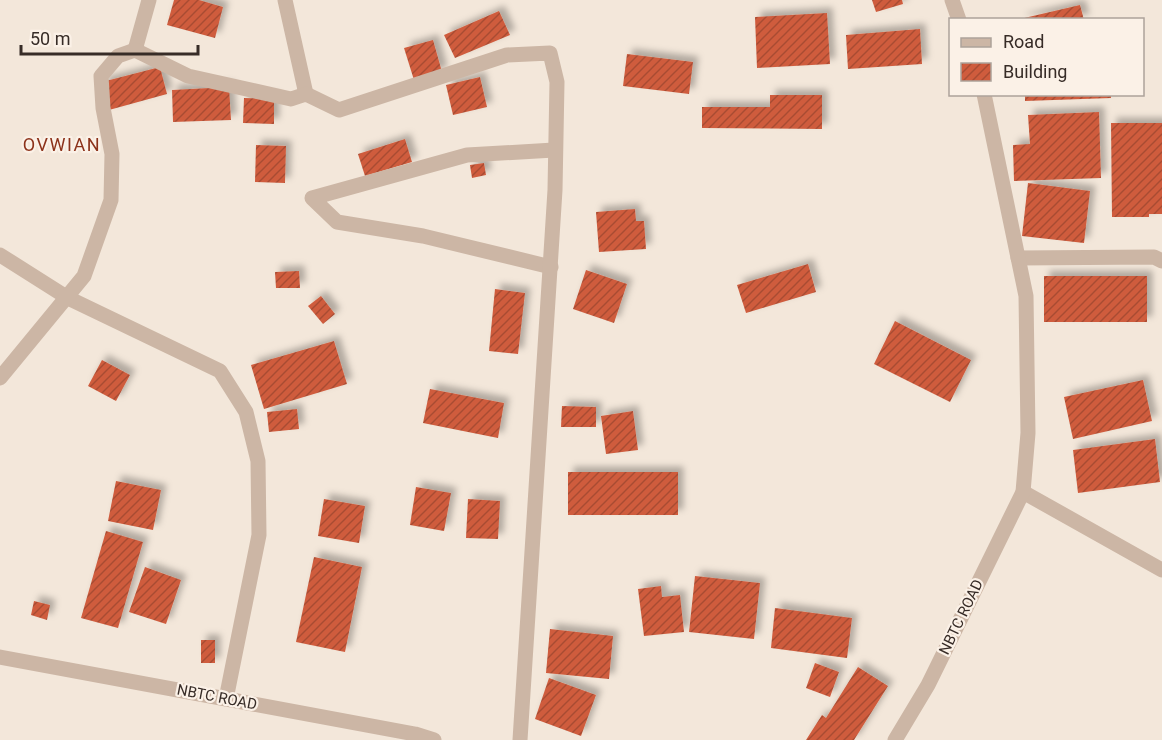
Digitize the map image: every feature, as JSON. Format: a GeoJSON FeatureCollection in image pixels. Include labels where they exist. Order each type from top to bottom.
{"type":"FeatureCollection","features":[{"type":"Feature","properties":{"kind":"street"},"geometry":{"type":"LineString","coordinates":[[135,50],[149,0]]}},
{"type":"Feature","properties":{"kind":"street"},"geometry":{"type":"LineString","coordinates":[[285,0],[306,94]]}},
{"type":"Feature","properties":{"kind":"street"},"geometry":{"type":"LineString","coordinates":[[956,1],[960,18]]}},
{"type":"Feature","properties":{"kind":"street"},"geometry":{"type":"LineString","coordinates":[[0,378],[84,276],[111,200],[112,154],[103,108],[101,76],[118,56],[135,50],[188,76],[291,99],[306,94],[339,111],[507,55],[550,53],[557,82],[555,190],[520,740]]}},
{"type":"Feature","properties":{"kind":"street"},"geometry":{"type":"LineString","coordinates":[[984,96],[1026,296],[1028,433],[1023,492],[1162,570]]}},
{"type":"Feature","properties":{"kind":"street"},"geometry":{"type":"LineString","coordinates":[[551,267],[423,236],[337,222],[312,198],[467,155],[554,150]]}},
{"type":"Feature","properties":{"kind":"street"},"geometry":{"type":"LineString","coordinates":[[0,255],[68,298],[220,370],[246,412],[258,461],[259,535],[226,699]]}},
{"type":"Feature","properties":{"kind":"street"},"geometry":{"type":"LineString","coordinates":[[1018,258],[1154,257],[1162,261]]}},
{"type":"Feature","properties":{"kind":"street","name":"NBTC ROAD"},"geometry":{"type":"LineString","coordinates":[[896,740],[928,685],[1023,492]]}},
{"type":"Feature","properties":{"kind":"street","name":"NBTC ROAD"},"geometry":{"type":"LineString","coordinates":[[0,657],[415,734],[434,740]]}},
{"type":"Feature","properties":{"kind":"building"},"geometry":{"type":"Polygon","coordinates":[[[174,0],[199,0],[223,7],[215,38],[167,25],[174,0]]]}},
{"type":"Feature","properties":{"kind":"building"},"geometry":{"type":"Polygon","coordinates":[[[872,0],[902,0],[903,4],[876,12],[872,0]]]}},
{"type":"Feature","properties":{"kind":"building"},"geometry":{"type":"Polygon","coordinates":[[[1080,5],[1083,18],[1024,18],[1080,5]]]}},
{"type":"Feature","properties":{"kind":"building"},"geometry":{"type":"Polygon","coordinates":[[[499,11],[510,35],[455,58],[444,35],[499,11]]]}},
{"type":"Feature","properties":{"kind":"building"},"geometry":{"type":"Polygon","coordinates":[[[827,13],[830,64],[757,68],[755,17],[827,13]]]}},
{"type":"Feature","properties":{"kind":"building"},"geometry":{"type":"Polygon","coordinates":[[[920,29],[922,64],[848,69],[846,35],[920,29]]]}},
{"type":"Feature","properties":{"kind":"building"},"geometry":{"type":"Polygon","coordinates":[[[433,40],[442,72],[414,80],[404,48],[433,40]]]}},
{"type":"Feature","properties":{"kind":"building"},"geometry":{"type":"Polygon","coordinates":[[[627,54],[693,62],[689,94],[623,86],[627,54]]]}},
{"type":"Feature","properties":{"kind":"building"},"geometry":{"type":"Polygon","coordinates":[[[160,67],[167,94],[109,110],[102,82],[160,67]]]}},
{"type":"Feature","properties":{"kind":"building"},"geometry":{"type":"Polygon","coordinates":[[[480,77],[487,107],[453,115],[446,85],[480,77]]]}},
{"type":"Feature","properties":{"kind":"building"},"geometry":{"type":"Polygon","coordinates":[[[229,87],[231,120],[173,122],[172,90],[229,87]]]}},
{"type":"Feature","properties":{"kind":"building"},"geometry":{"type":"Polygon","coordinates":[[[770,95],[822,95],[822,129],[702,128],[702,107],[770,107],[770,95]]]}},
{"type":"Feature","properties":{"kind":"building"},"geometry":{"type":"Polygon","coordinates":[[[1025,96],[1111,96],[1111,98],[1025,101],[1025,96]]]}},
{"type":"Feature","properties":{"kind":"building"},"geometry":{"type":"Polygon","coordinates":[[[244,98],[274,99],[274,124],[243,123],[244,98]]]}},
{"type":"Feature","properties":{"kind":"building"},"geometry":{"type":"Polygon","coordinates":[[[1099,112],[1101,178],[1014,181],[1013,145],[1030,144],[1028,115],[1099,112]]]}},
{"type":"Feature","properties":{"kind":"building"},"geometry":{"type":"Polygon","coordinates":[[[1111,123],[1162,123],[1162,214],[1149,214],[1149,217],[1112,217],[1111,123]]]}},
{"type":"Feature","properties":{"kind":"building"},"geometry":{"type":"Polygon","coordinates":[[[405,139],[412,162],[365,176],[358,154],[405,139]]]}},
{"type":"Feature","properties":{"kind":"building"},"geometry":{"type":"Polygon","coordinates":[[[256,145],[286,146],[285,183],[255,182],[256,145]]]}},
{"type":"Feature","properties":{"kind":"building"},"geometry":{"type":"Polygon","coordinates":[[[484,163],[486,175],[472,178],[470,165],[484,163]]]}},
{"type":"Feature","properties":{"kind":"building"},"geometry":{"type":"Polygon","coordinates":[[[1028,183],[1090,191],[1084,243],[1022,236],[1028,183]]]}},
{"type":"Feature","properties":{"kind":"building"},"geometry":{"type":"Polygon","coordinates":[[[635,209],[636,221],[644,221],[646,249],[599,252],[596,212],[635,209]]]}},
{"type":"Feature","properties":{"kind":"building"},"geometry":{"type":"Polygon","coordinates":[[[808,264],[816,292],[746,313],[737,285],[808,264]]]}},
{"type":"Feature","properties":{"kind":"building"},"geometry":{"type":"Polygon","coordinates":[[[586,270],[627,284],[614,323],[573,309],[586,270]]]}},
{"type":"Feature","properties":{"kind":"building"},"geometry":{"type":"Polygon","coordinates":[[[299,271],[300,288],[276,288],[275,272],[299,271]]]}},
{"type":"Feature","properties":{"kind":"building"},"geometry":{"type":"Polygon","coordinates":[[[1044,276],[1147,276],[1147,322],[1044,322],[1044,276]]]}},
{"type":"Feature","properties":{"kind":"building"},"geometry":{"type":"Polygon","coordinates":[[[495,289],[525,293],[518,354],[489,351],[495,289]]]}},
{"type":"Feature","properties":{"kind":"building"},"geometry":{"type":"Polygon","coordinates":[[[321,296],[335,314],[323,324],[308,306],[321,296]]]}},
{"type":"Feature","properties":{"kind":"building"},"geometry":{"type":"Polygon","coordinates":[[[895,321],[971,360],[950,402],[874,364],[895,321]]]}},
{"type":"Feature","properties":{"kind":"building"},"geometry":{"type":"Polygon","coordinates":[[[334,341],[347,384],[264,409],[251,365],[334,341]]]}},
{"type":"Feature","properties":{"kind":"building"},"geometry":{"type":"Polygon","coordinates":[[[102,360],[130,375],[116,401],[88,386],[102,360]]]}},
{"type":"Feature","properties":{"kind":"building"},"geometry":{"type":"Polygon","coordinates":[[[1143,380],[1152,421],[1073,439],[1064,397],[1143,380]]]}},
{"type":"Feature","properties":{"kind":"building"},"geometry":{"type":"Polygon","coordinates":[[[430,389],[504,403],[498,438],[423,423],[430,389]]]}},
{"type":"Feature","properties":{"kind":"building"},"geometry":{"type":"Polygon","coordinates":[[[562,406],[596,407],[596,427],[561,427],[562,406]]]}},
{"type":"Feature","properties":{"kind":"building"},"geometry":{"type":"Polygon","coordinates":[[[297,409],[299,429],[269,432],[267,412],[297,409]]]}},
{"type":"Feature","properties":{"kind":"building"},"geometry":{"type":"Polygon","coordinates":[[[633,411],[638,450],[606,454],[601,416],[633,411]]]}},
{"type":"Feature","properties":{"kind":"building"},"geometry":{"type":"Polygon","coordinates":[[[1155,439],[1160,482],[1078,493],[1073,450],[1155,439]]]}},
{"type":"Feature","properties":{"kind":"building"},"geometry":{"type":"Polygon","coordinates":[[[568,472],[678,472],[678,515],[568,515],[568,472]]]}},
{"type":"Feature","properties":{"kind":"building"},"geometry":{"type":"Polygon","coordinates":[[[116,481],[161,490],[153,530],[108,521],[116,481]]]}},
{"type":"Feature","properties":{"kind":"building"},"geometry":{"type":"Polygon","coordinates":[[[416,487],[451,493],[444,531],[410,525],[416,487]]]}},
{"type":"Feature","properties":{"kind":"building"},"geometry":{"type":"Polygon","coordinates":[[[324,499],[365,506],[359,543],[318,536],[324,499]]]}},
{"type":"Feature","properties":{"kind":"building"},"geometry":{"type":"Polygon","coordinates":[[[468,499],[500,501],[498,539],[466,538],[468,499]]]}},
{"type":"Feature","properties":{"kind":"building"},"geometry":{"type":"Polygon","coordinates":[[[106,531],[143,542],[118,628],[81,618],[106,531]]]}},
{"type":"Feature","properties":{"kind":"building"},"geometry":{"type":"Polygon","coordinates":[[[314,557],[362,567],[345,652],[296,642],[314,557]]]}},
{"type":"Feature","properties":{"kind":"building"},"geometry":{"type":"Polygon","coordinates":[[[145,567],[181,580],[166,624],[129,612],[145,567]]]}},
{"type":"Feature","properties":{"kind":"building"},"geometry":{"type":"Polygon","coordinates":[[[695,576],[760,583],[754,639],[689,632],[695,576]]]}},
{"type":"Feature","properties":{"kind":"building"},"geometry":{"type":"Polygon","coordinates":[[[661,586],[662,597],[680,595],[684,632],[644,636],[638,589],[661,586]]]}},
{"type":"Feature","properties":{"kind":"building"},"geometry":{"type":"Polygon","coordinates":[[[34,601],[50,605],[47,620],[31,615],[34,601]]]}},
{"type":"Feature","properties":{"kind":"building"},"geometry":{"type":"Polygon","coordinates":[[[775,608],[852,618],[847,658],[771,648],[775,608]]]}},
{"type":"Feature","properties":{"kind":"building"},"geometry":{"type":"Polygon","coordinates":[[[550,629],[613,636],[609,679],[546,673],[550,629]]]}},
{"type":"Feature","properties":{"kind":"building"},"geometry":{"type":"Polygon","coordinates":[[[201,640],[215,640],[215,663],[201,663],[201,640]]]}},
{"type":"Feature","properties":{"kind":"building"},"geometry":{"type":"Polygon","coordinates":[[[815,663],[839,672],[830,697],[806,688],[815,663]]]}},
{"type":"Feature","properties":{"kind":"building"},"geometry":{"type":"Polygon","coordinates":[[[858,667],[888,686],[854,740],[806,740],[822,715],[826,718],[858,667]]]}},
{"type":"Feature","properties":{"kind":"building"},"geometry":{"type":"Polygon","coordinates":[[[549,678],[596,695],[581,736],[535,719],[549,678]]]}},
{"type":"Feature","properties":{"kind":"district","name":"OVWIAN"},"geometry":{"type":"Point","coordinates":[62,144]}}]}
